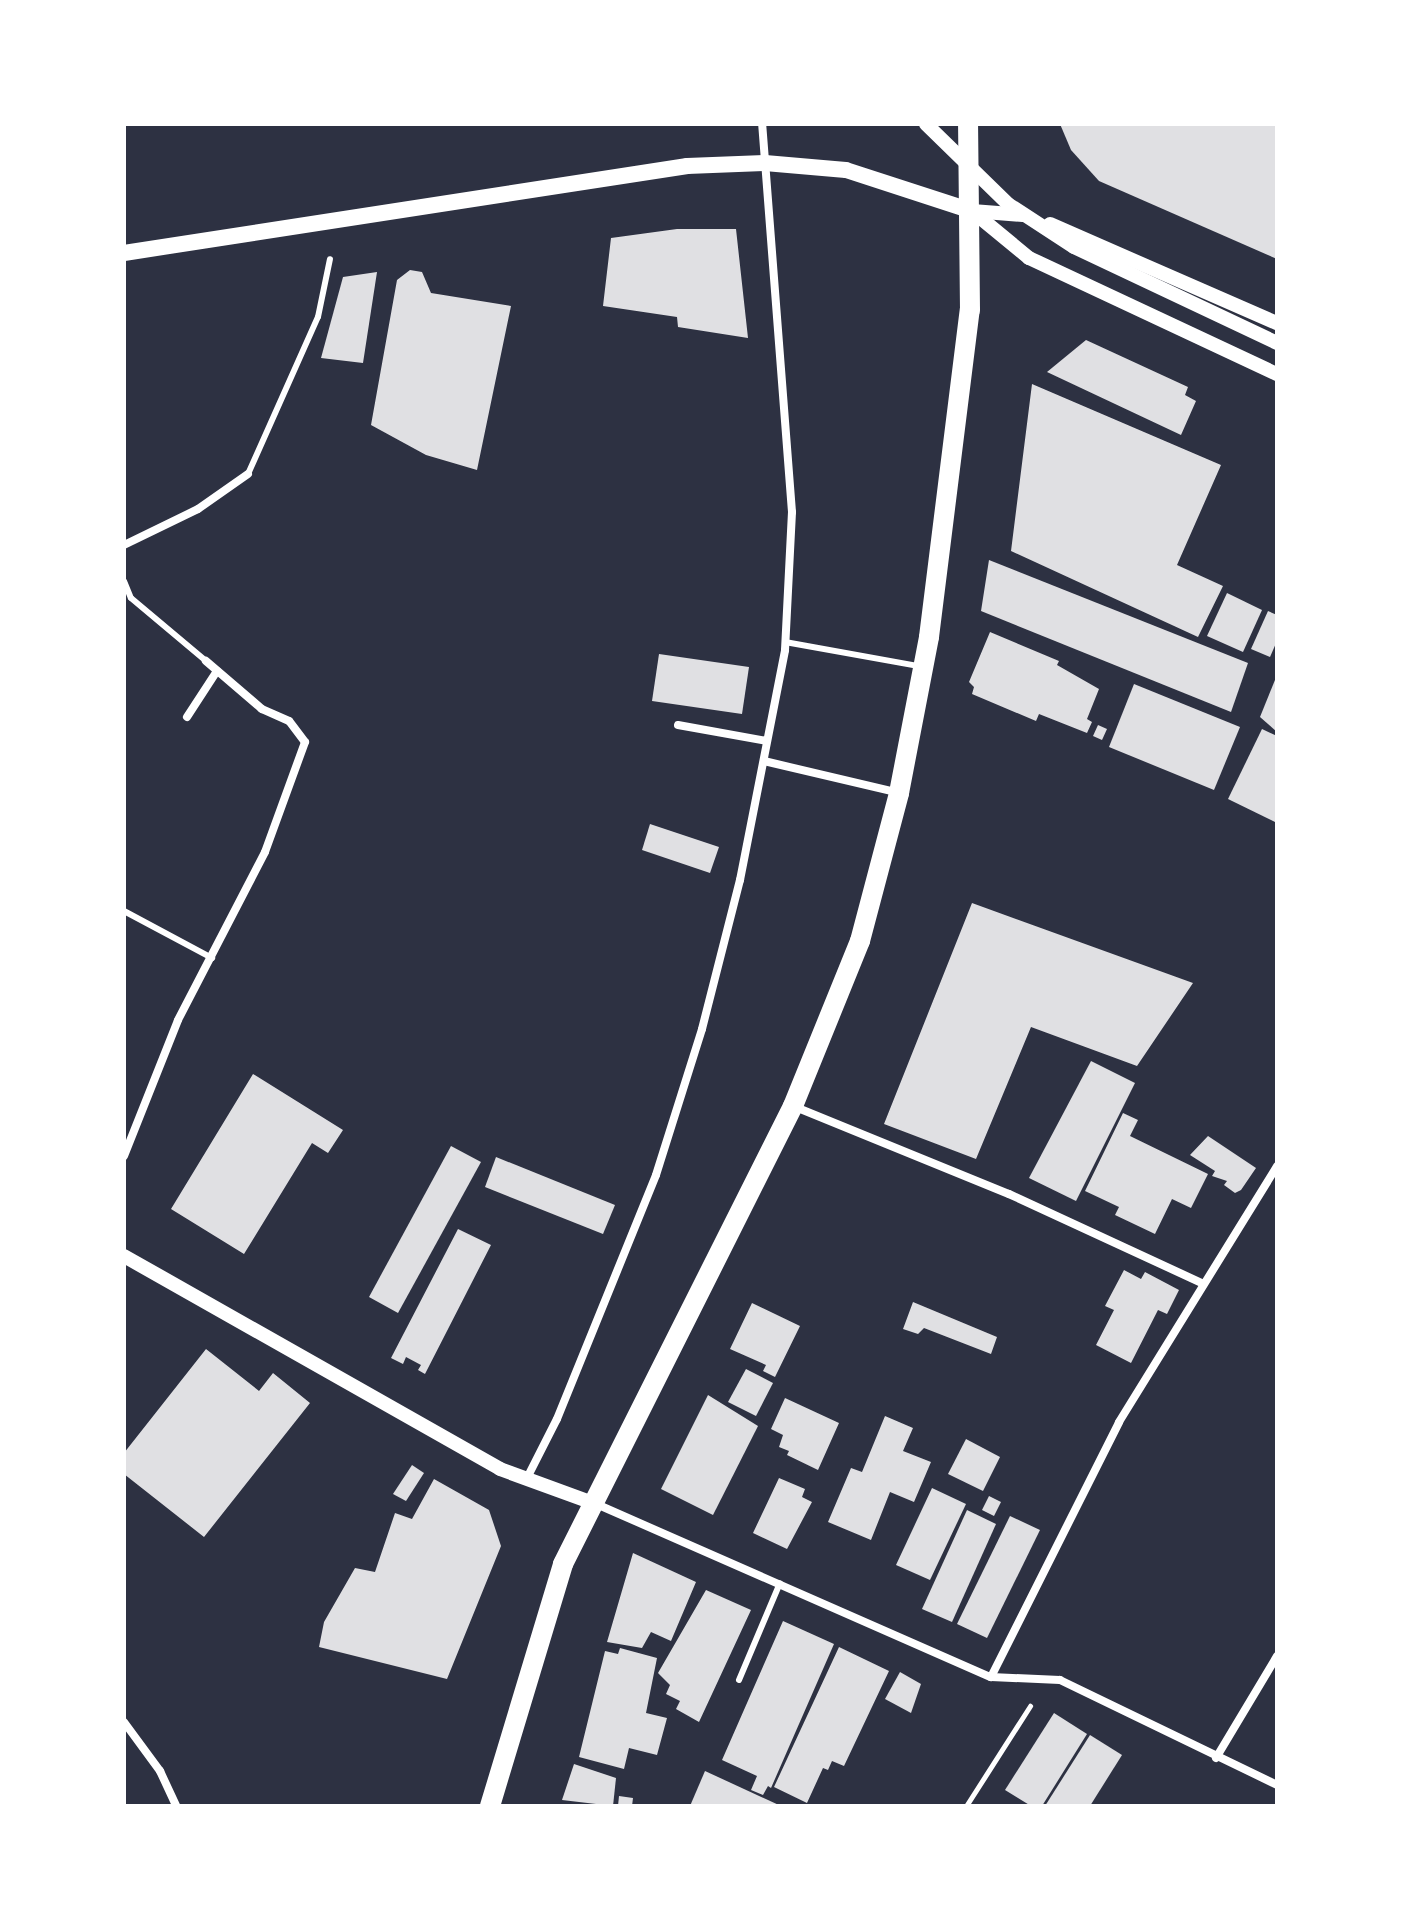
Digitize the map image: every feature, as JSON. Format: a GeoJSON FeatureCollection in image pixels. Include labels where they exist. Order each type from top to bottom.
{"type":"FeatureCollection","features":[{"type":"Feature","properties":{"kind":"main road"},"geometry":{"type":"LineString","coordinates":[[490,1806],[551,1596],[593,1503],[793,1106],[860,941],[899,793],[924,667],[964,368],[972,211],[968,124]]}},
{"type":"Feature","properties":{"kind":"main road"},"geometry":{"type":"LineString","coordinates":[[124,253],[687,166],[765,163],[883,179],[972,211]]}},
{"type":"Feature","properties":{"kind":"street"},"geometry":{"type":"LineString","coordinates":[[525,1480],[557,1419],[656,1175],[710,999],[764,761],[785,642],[792,512],[762,124]]}},
{"type":"Feature","properties":{"kind":"street"},"geometry":{"type":"LineString","coordinates":[[926,124],[1008,204],[1074,247],[1277,343]]}},
{"type":"Feature","properties":{"kind":"street"},"geometry":{"type":"LineString","coordinates":[[972,211],[1032,216],[1277,323]]}},
{"type":"Feature","properties":{"kind":"street"},"geometry":{"type":"LineString","coordinates":[[972,211],[1029,258],[1277,374]]}},
{"type":"Feature","properties":{"kind":"street"},"geometry":{"type":"LineString","coordinates":[[124,545],[198,509],[248,474]]}},
{"type":"Feature","properties":{"kind":"street"},"geometry":{"type":"LineString","coordinates":[[124,1156],[178,1020],[265,852],[305,742],[289,721],[262,709],[206,661]]}},
{"type":"Feature","properties":{"kind":"street"},"geometry":{"type":"LineString","coordinates":[[187,717],[217,671]]}},
{"type":"Feature","properties":{"kind":"street"},"geometry":{"type":"LineString","coordinates":[[678,725],[767,741]]}},
{"type":"Feature","properties":{"kind":"street"},"geometry":{"type":"LineString","coordinates":[[764,761],[899,793]]}},
{"type":"Feature","properties":{"kind":"street"},"geometry":{"type":"LineString","coordinates":[[793,1106],[1009,1194],[1202,1283]]}},
{"type":"Feature","properties":{"kind":"street"},"geometry":{"type":"LineString","coordinates":[[991,1677],[1119,1422],[1277,1166]]}},
{"type":"Feature","properties":{"kind":"street"},"geometry":{"type":"LineString","coordinates":[[124,1256],[525,1480],[593,1503],[991,1677],[1060,1680],[1277,1785]]}},
{"type":"Feature","properties":{"kind":"street"},"geometry":{"type":"LineString","coordinates":[[1216,1758],[1277,1656]]}},
{"type":"Feature","properties":{"kind":"street"},"geometry":{"type":"LineString","coordinates":[[124,1722],[160,1771],[176,1806]]}},
{"type":"Feature","properties":{"kind":"lane"},"geometry":{"type":"LineString","coordinates":[[248,474],[318,317],[330,259]]}},
{"type":"Feature","properties":{"kind":"lane"},"geometry":{"type":"LineString","coordinates":[[124,581],[131,598],[206,661]]}},
{"type":"Feature","properties":{"kind":"lane"},"geometry":{"type":"LineString","coordinates":[[785,642],[924,667]]}},
{"type":"Feature","properties":{"kind":"lane"},"geometry":{"type":"LineString","coordinates":[[124,911],[212,958]]}},
{"type":"Feature","properties":{"kind":"lane"},"geometry":{"type":"LineString","coordinates":[[739,1680],[780,1583]]}},
{"type":"Feature","properties":{"kind":"path"},"geometry":{"type":"LineString","coordinates":[[966,1806],[1034,1700]]}},
{"type":"Feature","properties":{"kind":"building"},"geometry":{"type":"Polygon","coordinates":[[[1060,124],[1277,124],[1277,259],[1099,181],[1071,150],[1060,124]]]}},
{"type":"Feature","properties":{"kind":"building"},"geometry":{"type":"Polygon","coordinates":[[[677,229],[736,229],[748,338],[678,327],[677,317],[603,306],[611,238],[677,229]]]}},
{"type":"Feature","properties":{"kind":"building"},"geometry":{"type":"Polygon","coordinates":[[[410,270],[422,272],[431,293],[511,306],[477,470],[426,455],[371,425],[397,280],[410,270]]]}},
{"type":"Feature","properties":{"kind":"building"},"geometry":{"type":"Polygon","coordinates":[[[377,272],[363,363],[321,358],[343,277],[377,272]]]}},
{"type":"Feature","properties":{"kind":"building"},"geometry":{"type":"Polygon","coordinates":[[[1086,340],[1188,387],[1185,395],[1196,401],[1181,435],[1047,372],[1086,340]]]}},
{"type":"Feature","properties":{"kind":"building"},"geometry":{"type":"Polygon","coordinates":[[[1032,384],[1221,465],[1177,565],[1223,586],[1198,637],[1011,551],[1032,384]]]}},
{"type":"Feature","properties":{"kind":"building"},"geometry":{"type":"Polygon","coordinates":[[[989,560],[1248,663],[1231,712],[981,611],[989,560]]]}},
{"type":"Feature","properties":{"kind":"building"},"geometry":{"type":"Polygon","coordinates":[[[1227,593],[1262,610],[1243,652],[1207,636],[1227,593]]]}},
{"type":"Feature","properties":{"kind":"building"},"geometry":{"type":"Polygon","coordinates":[[[1268,611],[1277,615],[1277,641],[1270,657],[1251,649],[1268,611]]]}},
{"type":"Feature","properties":{"kind":"building"},"geometry":{"type":"Polygon","coordinates":[[[990,632],[1059,661],[1057,665],[1099,689],[1087,719],[1092,722],[1087,733],[1039,714],[1036,721],[972,694],[974,687],[969,682],[990,632]]]}},
{"type":"Feature","properties":{"kind":"building"},"geometry":{"type":"Polygon","coordinates":[[[659,654],[749,667],[742,714],[652,701],[659,654]]]}},
{"type":"Feature","properties":{"kind":"building"},"geometry":{"type":"Polygon","coordinates":[[[1277,675],[1277,732],[1260,717],[1277,675]]]}},
{"type":"Feature","properties":{"kind":"building"},"geometry":{"type":"Polygon","coordinates":[[[1134,684],[1240,727],[1214,790],[1109,747],[1134,684]]]}},
{"type":"Feature","properties":{"kind":"building"},"geometry":{"type":"Polygon","coordinates":[[[1098,725],[1107,729],[1102,740],[1093,736],[1098,725]]]}},
{"type":"Feature","properties":{"kind":"building"},"geometry":{"type":"Polygon","coordinates":[[[1262,729],[1277,736],[1277,823],[1228,799],[1262,729]]]}},
{"type":"Feature","properties":{"kind":"building"},"geometry":{"type":"Polygon","coordinates":[[[650,824],[719,847],[710,873],[642,850],[650,824]]]}},
{"type":"Feature","properties":{"kind":"building"},"geometry":{"type":"Polygon","coordinates":[[[972,903],[1193,983],[1137,1066],[1031,1027],[976,1159],[884,1124],[972,903]]]}},
{"type":"Feature","properties":{"kind":"building"},"geometry":{"type":"Polygon","coordinates":[[[1091,1061],[1135,1083],[1076,1201],[1029,1178],[1091,1061]]]}},
{"type":"Feature","properties":{"kind":"building"},"geometry":{"type":"Polygon","coordinates":[[[253,1074],[343,1130],[328,1153],[312,1143],[244,1254],[171,1209],[253,1074]]]}},
{"type":"Feature","properties":{"kind":"building"},"geometry":{"type":"Polygon","coordinates":[[[1123,1113],[1138,1120],[1130,1136],[1208,1174],[1191,1208],[1172,1199],[1155,1234],[1115,1215],[1119,1207],[1085,1191],[1123,1113]]]}},
{"type":"Feature","properties":{"kind":"building"},"geometry":{"type":"Polygon","coordinates":[[[1208,1136],[1256,1168],[1241,1190],[1235,1193],[1224,1185],[1227,1181],[1212,1176],[1215,1171],[1190,1155],[1208,1136]]]}},
{"type":"Feature","properties":{"kind":"building"},"geometry":{"type":"Polygon","coordinates":[[[451,1146],[481,1162],[398,1313],[369,1297],[451,1146]]]}},
{"type":"Feature","properties":{"kind":"building"},"geometry":{"type":"Polygon","coordinates":[[[496,1157],[615,1205],[603,1234],[485,1187],[496,1157]]]}},
{"type":"Feature","properties":{"kind":"building"},"geometry":{"type":"Polygon","coordinates":[[[458,1229],[491,1245],[425,1374],[418,1370],[421,1365],[406,1357],[403,1364],[391,1358],[458,1229]]]}},
{"type":"Feature","properties":{"kind":"building"},"geometry":{"type":"Polygon","coordinates":[[[1124,1270],[1141,1279],[1145,1272],[1179,1290],[1167,1314],[1158,1310],[1131,1363],[1096,1345],[1114,1310],[1105,1306],[1124,1270]]]}},
{"type":"Feature","properties":{"kind":"building"},"geometry":{"type":"Polygon","coordinates":[[[913,1302],[997,1337],[991,1354],[924,1328],[918,1334],[903,1329],[913,1302]]]}},
{"type":"Feature","properties":{"kind":"building"},"geometry":{"type":"Polygon","coordinates":[[[752,1303],[800,1326],[775,1377],[763,1371],[766,1365],[730,1349],[752,1303]]]}},
{"type":"Feature","properties":{"kind":"building"},"geometry":{"type":"Polygon","coordinates":[[[206,1349],[259,1391],[273,1373],[310,1403],[204,1537],[124,1474],[124,1453],[206,1349]]]}},
{"type":"Feature","properties":{"kind":"building"},"geometry":{"type":"Polygon","coordinates":[[[746,1369],[773,1383],[756,1416],[728,1402],[746,1369]]]}},
{"type":"Feature","properties":{"kind":"building"},"geometry":{"type":"Polygon","coordinates":[[[708,1395],[758,1426],[713,1515],[661,1489],[708,1395]]]}},
{"type":"Feature","properties":{"kind":"building"},"geometry":{"type":"Polygon","coordinates":[[[785,1398],[839,1423],[818,1470],[787,1455],[789,1451],[779,1447],[783,1435],[771,1429],[785,1398]]]}},
{"type":"Feature","properties":{"kind":"building"},"geometry":{"type":"Polygon","coordinates":[[[885,1416],[913,1428],[903,1451],[931,1462],[914,1502],[890,1492],[871,1540],[828,1522],[851,1468],[862,1472],[885,1416]]]}},
{"type":"Feature","properties":{"kind":"building"},"geometry":{"type":"Polygon","coordinates":[[[966,1439],[1000,1457],[983,1491],[948,1474],[966,1439]]]}},
{"type":"Feature","properties":{"kind":"building"},"geometry":{"type":"Polygon","coordinates":[[[412,1465],[424,1473],[406,1501],[393,1494],[412,1465]]]}},
{"type":"Feature","properties":{"kind":"building"},"geometry":{"type":"Polygon","coordinates":[[[779,1478],[805,1489],[802,1497],[812,1502],[787,1549],[753,1533],[779,1478]]]}},
{"type":"Feature","properties":{"kind":"building"},"geometry":{"type":"Polygon","coordinates":[[[434,1479],[489,1510],[501,1546],[447,1679],[319,1647],[324,1622],[355,1568],[375,1572],[395,1513],[412,1519],[434,1479]]]}},
{"type":"Feature","properties":{"kind":"building"},"geometry":{"type":"Polygon","coordinates":[[[932,1488],[966,1504],[930,1580],[896,1565],[932,1488]]]}},
{"type":"Feature","properties":{"kind":"building"},"geometry":{"type":"Polygon","coordinates":[[[989,1496],[1001,1502],[994,1516],[982,1510],[989,1496]]]}},
{"type":"Feature","properties":{"kind":"building"},"geometry":{"type":"Polygon","coordinates":[[[967,1510],[996,1524],[952,1622],[922,1609],[967,1510]]]}},
{"type":"Feature","properties":{"kind":"building"},"geometry":{"type":"Polygon","coordinates":[[[1010,1516],[1040,1530],[987,1638],[957,1624],[1010,1516]]]}},
{"type":"Feature","properties":{"kind":"building"},"geometry":{"type":"Polygon","coordinates":[[[633,1553],[696,1582],[671,1641],[651,1632],[642,1648],[607,1642],[633,1553]]]}},
{"type":"Feature","properties":{"kind":"building"},"geometry":{"type":"Polygon","coordinates":[[[706,1590],[751,1610],[699,1722],[676,1709],[680,1701],[666,1694],[670,1685],[658,1673],[706,1590]]]}},
{"type":"Feature","properties":{"kind":"building"},"geometry":{"type":"Polygon","coordinates":[[[783,1621],[834,1644],[771,1788],[768,1786],[763,1795],[751,1790],[757,1776],[722,1760],[783,1621]]]}},
{"type":"Feature","properties":{"kind":"building"},"geometry":{"type":"Polygon","coordinates":[[[839,1647],[889,1671],[844,1766],[832,1761],[828,1770],[823,1768],[807,1803],[774,1787],[839,1647]]]}},
{"type":"Feature","properties":{"kind":"building"},"geometry":{"type":"Polygon","coordinates":[[[620,1648],[657,1658],[646,1713],[667,1718],[657,1755],[629,1748],[624,1769],[579,1757],[605,1651],[618,1654],[620,1648]]]}},
{"type":"Feature","properties":{"kind":"building"},"geometry":{"type":"Polygon","coordinates":[[[900,1672],[921,1684],[911,1713],[885,1699],[900,1672]]]}},
{"type":"Feature","properties":{"kind":"building"},"geometry":{"type":"Polygon","coordinates":[[[1054,1713],[1087,1734],[1042,1806],[1031,1806],[1005,1790],[1054,1713]]]}},
{"type":"Feature","properties":{"kind":"building"},"geometry":{"type":"Polygon","coordinates":[[[1090,1735],[1122,1755],[1090,1806],[1045,1806],[1090,1735]]]}},
{"type":"Feature","properties":{"kind":"building"},"geometry":{"type":"Polygon","coordinates":[[[574,1764],[616,1778],[613,1806],[562,1800],[574,1764]]]}},
{"type":"Feature","properties":{"kind":"building"},"geometry":{"type":"Polygon","coordinates":[[[705,1771],[781,1806],[690,1806],[705,1771]]]}},
{"type":"Feature","properties":{"kind":"building"},"geometry":{"type":"Polygon","coordinates":[[[619,1796],[633,1798],[632,1806],[618,1806],[619,1796]]]}}]}
